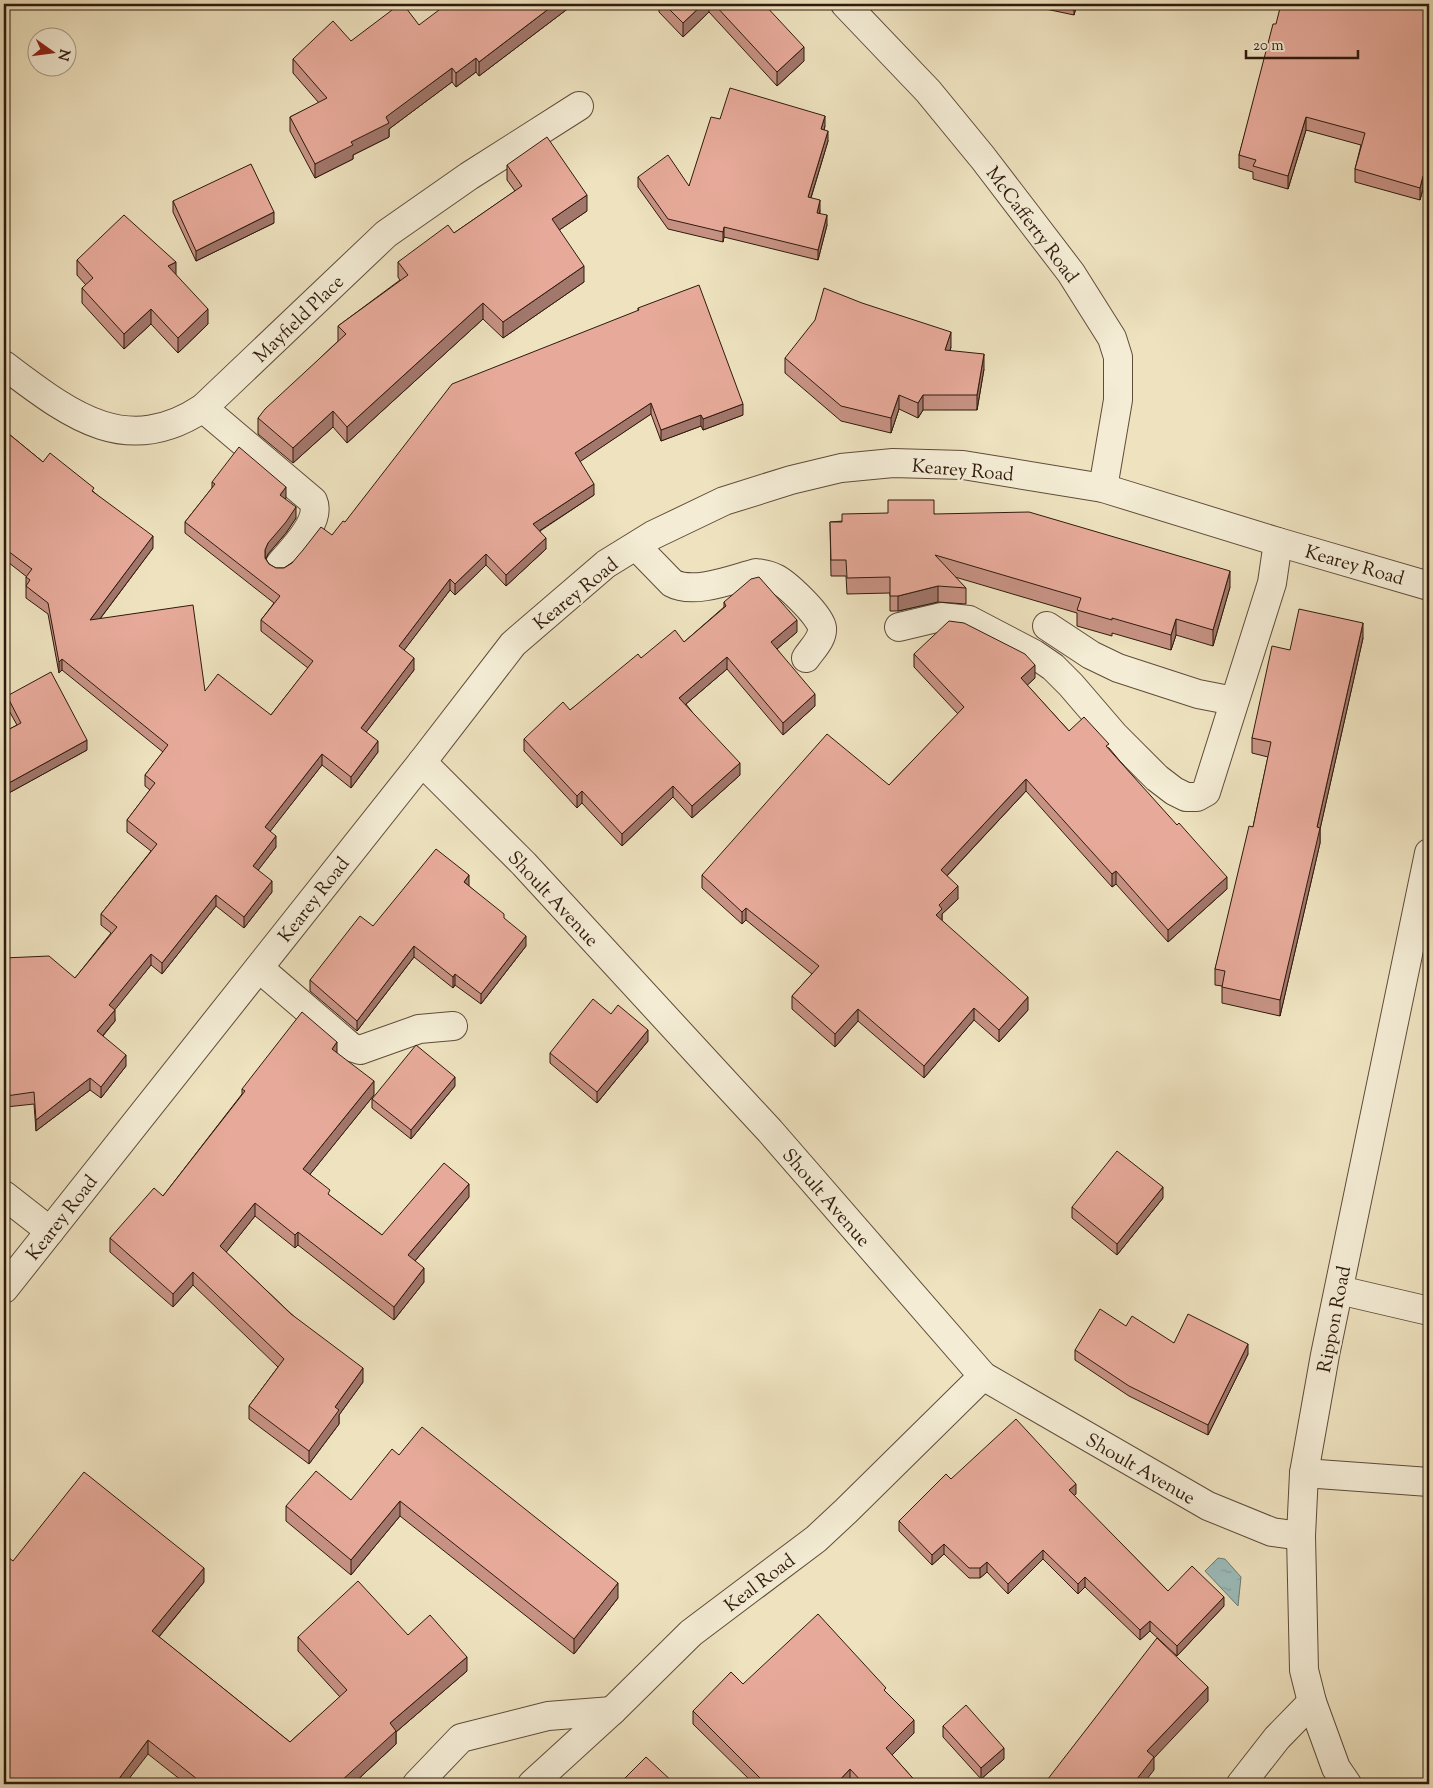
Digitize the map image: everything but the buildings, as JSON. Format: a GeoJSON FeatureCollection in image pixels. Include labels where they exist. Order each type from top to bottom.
{"type":"FeatureCollection","features":[{"type":"Feature","properties":{"kind":"street","name":"McCafferty Road"},"geometry":{"type":"LineString","coordinates":[[845,4],[928,91],[983,158],[1071,274],[1112,338],[1118,357],[1118,400],[1103,488]]}},
{"type":"Feature","properties":{"kind":"street","name":"Mayfield Place"},"geometry":{"type":"LineString","coordinates":[[4,365],[78,416],[112,429],[143,431],[165,428],[185,420],[203,408],[386,234],[469,176],[579,106]]}},
{"type":"Feature","properties":{"kind":"street"},"geometry":{"type":"LineString","coordinates":[[203,408],[313,501],[316,508],[315,515],[308,529],[280,564]]}},
{"type":"Feature","properties":{"kind":"street","name":"Kearey Road"},"geometry":{"type":"LineString","coordinates":[[4,1289],[422,762],[512,644],[606,564],[653,535],[724,501],[791,480],[841,468],[893,463],[963,465],[1103,488],[1429,586]]}},
{"type":"Feature","properties":{"kind":"street"},"geometry":{"type":"LineString","coordinates":[[899,627],[941,617],[969,620],[1034,654],[1053,667],[1071,685],[1114,735],[1158,778],[1174,791],[1186,797],[1197,797],[1206,792],[1272,583],[1278,542]]}},
{"type":"Feature","properties":{"kind":"street"},"geometry":{"type":"LineString","coordinates":[[636,546],[672,584],[680,588],[696,588],[756,573],[766,574],[778,579],[812,610],[820,620],[822,636],[806,658]]}},
{"type":"Feature","properties":{"kind":"street"},"geometry":{"type":"LineString","coordinates":[[1047,626],[1091,655],[1118,668],[1198,694],[1234,700]]}},
{"type":"Feature","properties":{"kind":"street","name":"Shoult Avenue"},"geometry":{"type":"LineString","coordinates":[[422,762],[524,864],[770,1131],[983,1376],[1208,1506],[1272,1532],[1301,1536]]}},
{"type":"Feature","properties":{"kind":"street","name":"Rippon Road"},"geometry":{"type":"LineString","coordinates":[[1347,1784],[1336,1768],[1312,1702],[1304,1670],[1301,1536],[1304,1473],[1325,1355],[1429,853]]}},
{"type":"Feature","properties":{"kind":"street"},"geometry":{"type":"LineString","coordinates":[[258,968],[351,1048],[360,1050],[418,1029],[453,1026]]}},
{"type":"Feature","properties":{"kind":"street"},"geometry":{"type":"LineString","coordinates":[[4,1194],[50,1231]]}},
{"type":"Feature","properties":{"kind":"street"},"geometry":{"type":"LineString","coordinates":[[1339,1290],[1429,1311]]}},
{"type":"Feature","properties":{"kind":"street","name":"Keal Road"},"geometry":{"type":"LineString","coordinates":[[532,1784],[612,1711],[691,1633],[822,1533],[983,1376]]}},
{"type":"Feature","properties":{"kind":"street"},"geometry":{"type":"LineString","coordinates":[[1304,1473],[1429,1482]]}},
{"type":"Feature","properties":{"kind":"street"},"geometry":{"type":"LineString","coordinates":[[1241,1784],[1278,1738],[1312,1702]]}},
{"type":"Feature","properties":{"kind":"street"},"geometry":{"type":"LineString","coordinates":[[418,1784],[461,1738],[548,1716],[612,1711]]}},
{"type":"Feature","properties":{"kind":"water"},"geometry":{"type":"Polygon","coordinates":[[[1218,1558],[1225,1559],[1241,1577],[1238,1606],[1205,1571],[1218,1558]]]}}]}
